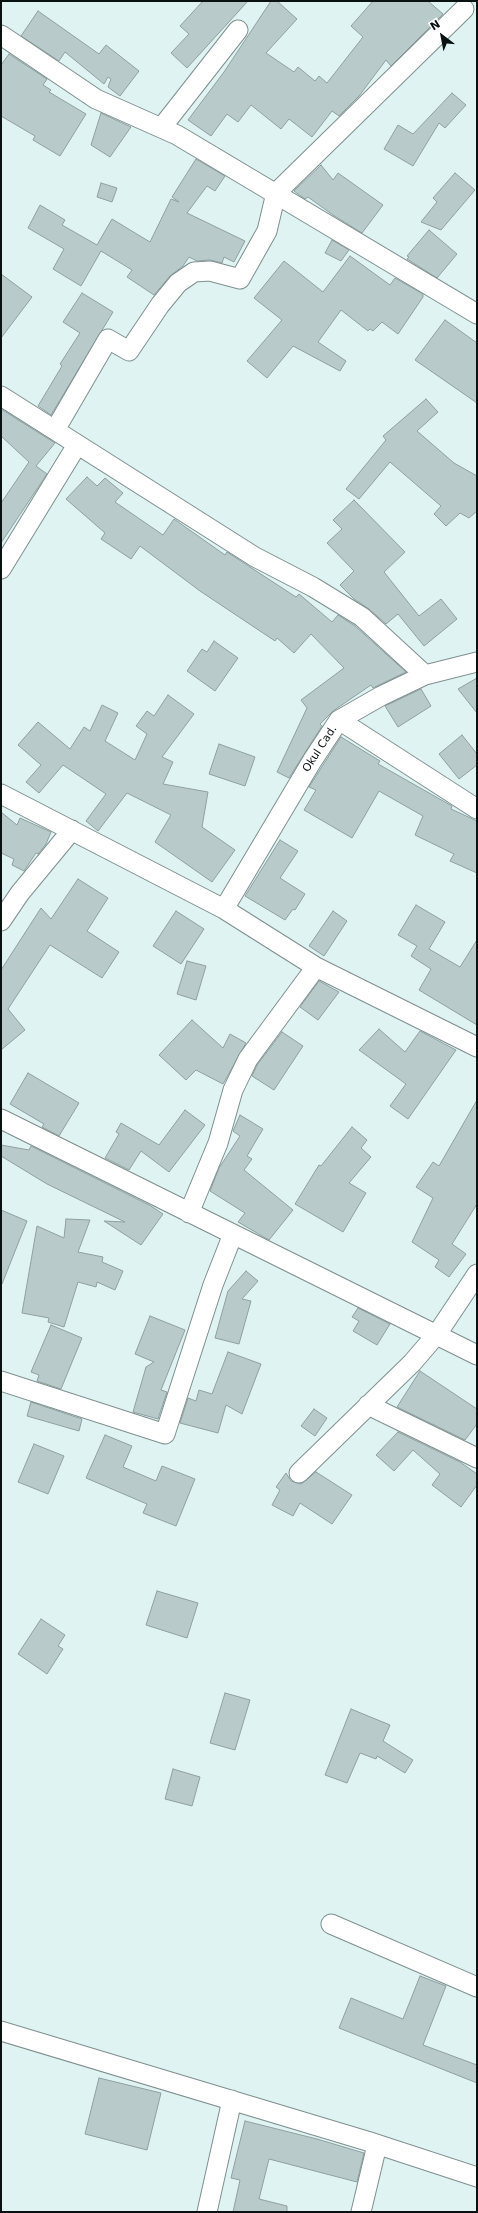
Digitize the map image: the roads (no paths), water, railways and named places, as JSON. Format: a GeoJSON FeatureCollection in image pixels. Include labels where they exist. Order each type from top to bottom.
{"type":"FeatureCollection","features":[{"type":"Feature","properties":{"kind":"street"},"geometry":{"type":"LineString","coordinates":[[55,430],[108,339],[129,351],[160,305],[178,283],[194,272],[210,271],[240,279],[267,231],[276,193],[469,10]]}},
{"type":"Feature","properties":{"kind":"street"},"geometry":{"type":"LineString","coordinates":[[162,128],[238,30]]}},
{"type":"Feature","properties":{"kind":"street"},"geometry":{"type":"LineString","coordinates":[[1,35],[96,99],[162,128],[276,193],[477,314]]}},
{"type":"Feature","properties":{"kind":"street"},"geometry":{"type":"LineString","coordinates":[[1,396],[255,557],[314,587],[362,617],[425,675]]}},
{"type":"Feature","properties":{"kind":"street"},"geometry":{"type":"LineString","coordinates":[[1,569],[77,445]]}},
{"type":"Feature","properties":{"kind":"street","name":"Okul Cad."},"geometry":{"type":"LineString","coordinates":[[224,909],[312,761],[339,720],[381,696],[425,675],[477,662]]}},
{"type":"Feature","properties":{"kind":"street"},"geometry":{"type":"LineString","coordinates":[[339,720],[477,809]]}},
{"type":"Feature","properties":{"kind":"street"},"geometry":{"type":"LineString","coordinates":[[1,794],[224,909],[316,967],[477,1047]]}},
{"type":"Feature","properties":{"kind":"street"},"geometry":{"type":"LineString","coordinates":[[1,921],[20,893],[72,830]]}},
{"type":"Feature","properties":{"kind":"street"},"geometry":{"type":"LineString","coordinates":[[189,1213],[218,1143],[233,1090],[248,1059],[316,967]]}},
{"type":"Feature","properties":{"kind":"street"},"geometry":{"type":"LineString","coordinates":[[1,1119],[477,1355]]}},
{"type":"Feature","properties":{"kind":"street"},"geometry":{"type":"LineString","coordinates":[[1,1381],[165,1434],[213,1284],[233,1234]]}},
{"type":"Feature","properties":{"kind":"street"},"geometry":{"type":"LineString","coordinates":[[300,1473],[412,1363],[437,1334],[477,1274]]}},
{"type":"Feature","properties":{"kind":"street"},"geometry":{"type":"LineString","coordinates":[[368,1405],[477,1458]]}},
{"type":"Feature","properties":{"kind":"street"},"geometry":{"type":"LineString","coordinates":[[331,1924],[477,1987]]}},
{"type":"Feature","properties":{"kind":"street"},"geometry":{"type":"LineString","coordinates":[[1,2031],[232,2100],[477,2177]]}},
{"type":"Feature","properties":{"kind":"street"},"geometry":{"type":"LineString","coordinates":[[207,2212],[232,2100]]}},
{"type":"Feature","properties":{"kind":"street"},"geometry":{"type":"LineString","coordinates":[[361,2212],[377,2145]]}}]}
